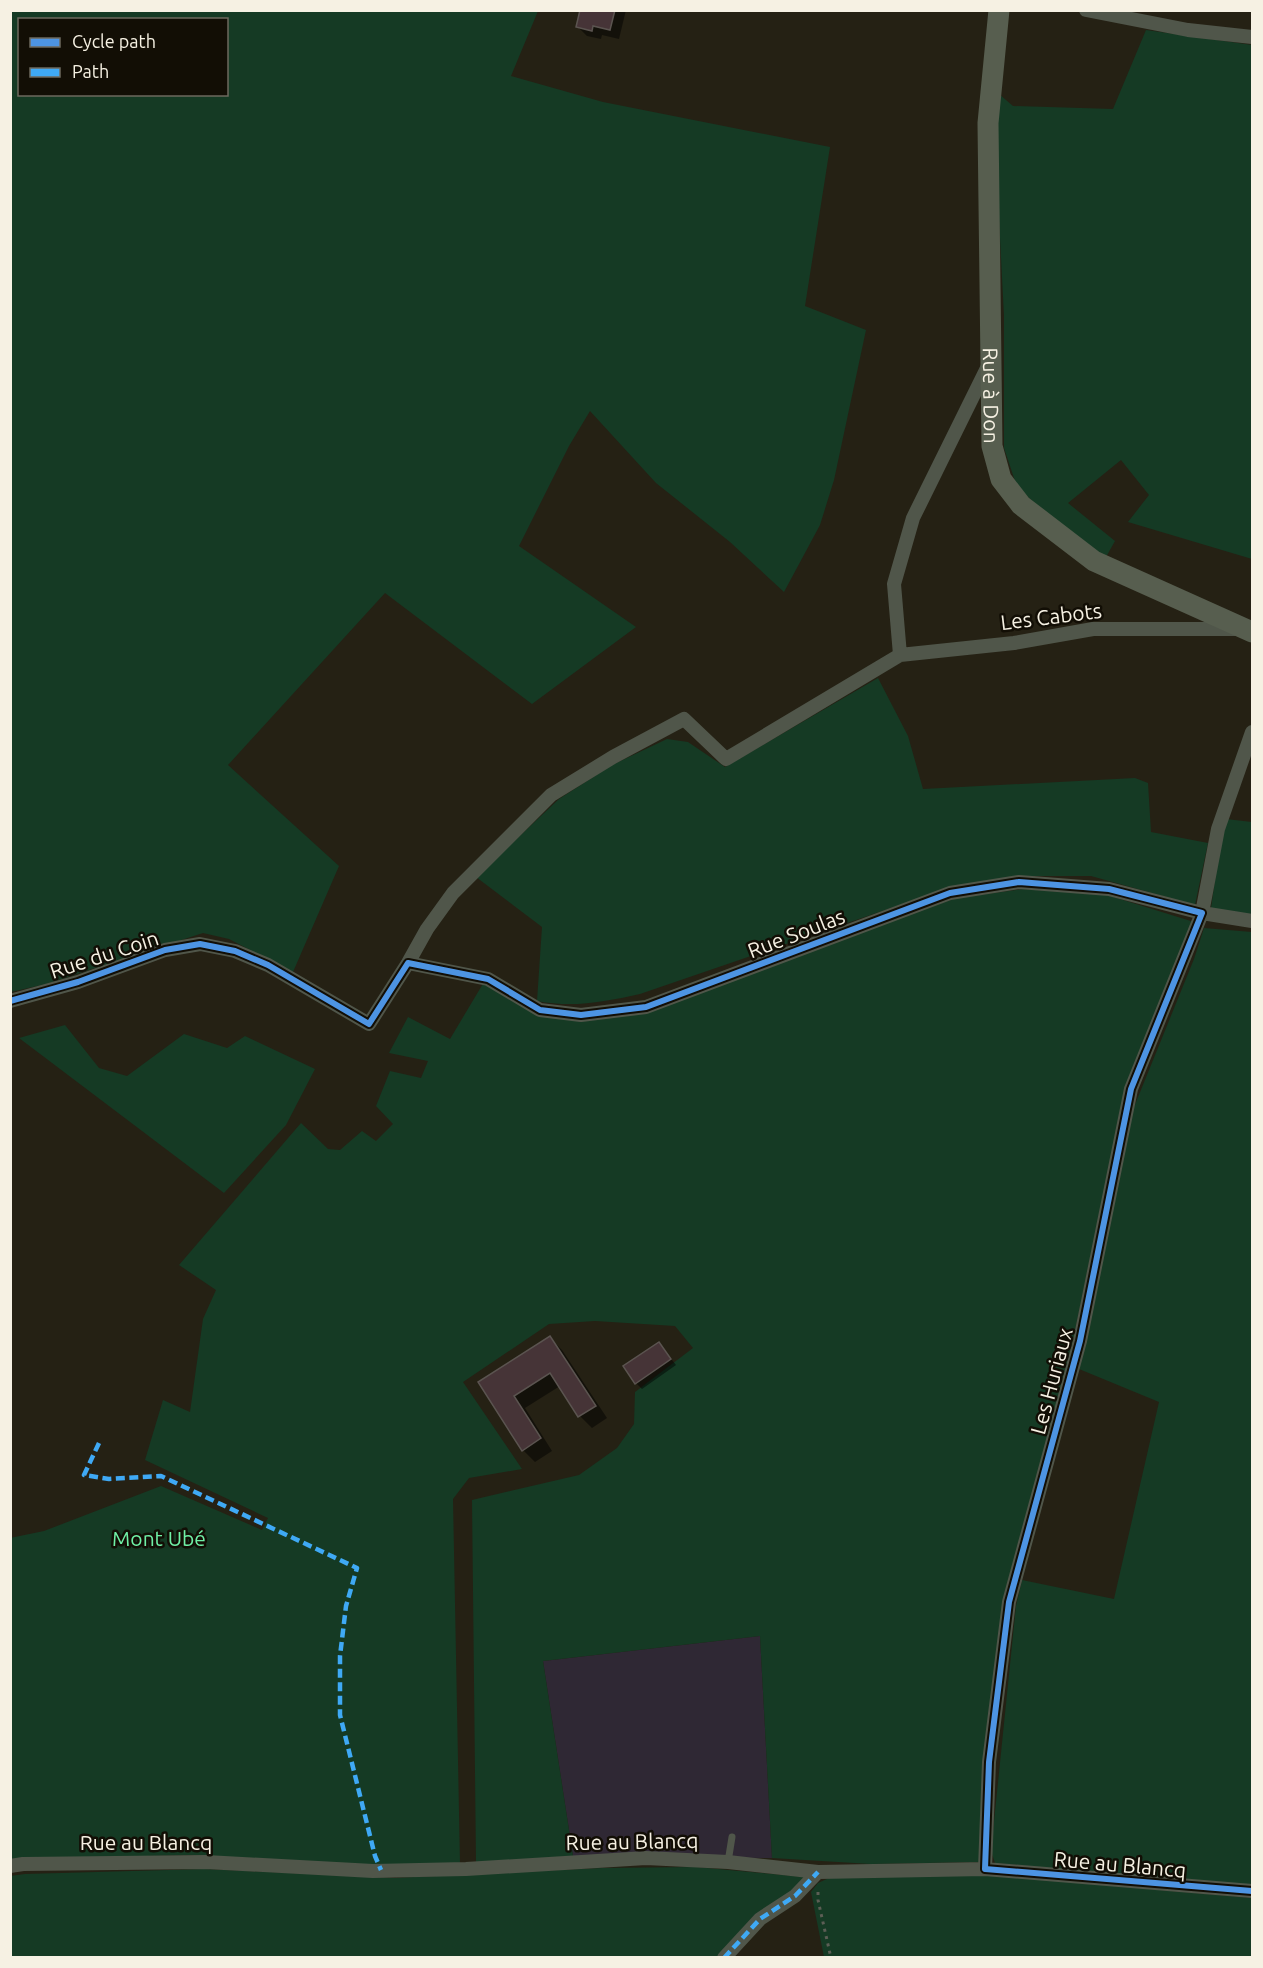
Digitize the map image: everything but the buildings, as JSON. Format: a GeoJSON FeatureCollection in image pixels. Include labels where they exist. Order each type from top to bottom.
{"type":"FeatureCollection","features":[{"type":"Feature","properties":{"kind":"main road","name":"Rue à Don"},"geometry":{"type":"LineString","coordinates":[[999,10],[988,123],[989,362],[992,446],[1001,479],[1021,506],[1094,561],[1248,631]]}},
{"type":"Feature","properties":{"kind":"street"},"geometry":{"type":"LineString","coordinates":[[1086,10],[1188,30],[1252,38]]}},
{"type":"Feature","properties":{"kind":"street"},"geometry":{"type":"LineString","coordinates":[[408,963],[427,929],[453,893],[551,795],[613,757],[684,719],[726,759],[900,655],[894,584],[913,518],[989,362]]}},
{"type":"Feature","properties":{"kind":"street","name":"Les Cabots"},"geometry":{"type":"LineString","coordinates":[[900,655],[1014,643],[1093,629],[1248,631]]}},
{"type":"Feature","properties":{"kind":"street","name":"Les Huriaux"},"geometry":{"type":"LineString","coordinates":[[985,1869],[989,1762],[1009,1602],[1080,1341],[1131,1089],[1202,913],[1218,829],[1252,732]]}},
{"type":"Feature","properties":{"kind":"street","name":"Rue Soulas"},"geometry":{"type":"LineString","coordinates":[[408,963],[488,979],[540,1010],[581,1015],[646,1007],[950,893],[1019,882],[1109,889],[1202,913],[1252,921]]}},
{"type":"Feature","properties":{"kind":"street","name":"Rue du Coin"},"geometry":{"type":"LineString","coordinates":[[10,1001],[78,982],[165,950],[200,944],[236,951],[268,965],[369,1024],[408,963]]}},
{"type":"Feature","properties":{"kind":"street","name":"Rue au Blancq"},"geometry":{"type":"LineString","coordinates":[[10,1866],[206,1862],[373,1870],[466,1869],[646,1858],[728,1862],[818,1872],[985,1869],[1252,1891]]}},
{"type":"Feature","properties":{"kind":"street"},"geometry":{"type":"LineString","coordinates":[[724,1958],[760,1919],[795,1896],[818,1872]]}},
{"type":"Feature","properties":{"kind":"lane"},"geometry":{"type":"LineString","coordinates":[[728,1862],[732,1837]]}},
{"type":"Feature","properties":{"kind":"path"},"geometry":{"type":"LineString","coordinates":[[818,1872],[818,1900],[831,1958]]}},
{"type":"Feature","properties":{"kind":"shaded area"},"geometry":{"type":"Polygon","coordinates":[[[760,1636],[772,1858],[573,1856],[543,1661],[760,1636]]]}},
{"type":"Feature","properties":{"kind":"green space"},"geometry":{"type":"Polygon","coordinates":[[[10,11],[538,11],[511,76],[603,102],[830,147],[805,306],[866,330],[834,480],[820,525],[784,592],[730,542],[656,483],[590,411],[569,446],[519,546],[636,627],[532,704],[385,593],[228,765],[339,866],[293,972],[229,939],[203,933],[46,984],[11,992],[10,11]]]}},
{"type":"Feature","properties":{"kind":"green space"},"geometry":{"type":"Polygon","coordinates":[[[1146,30],[1252,45],[1252,559],[1128,522],[1149,495],[1121,460],[1068,503],[1115,541],[1106,557],[1067,533],[1017,487],[1004,448],[1004,316],[995,141],[999,94],[1013,106],[1113,109],[1146,30]]]}},
{"type":"Feature","properties":{"kind":"green space"},"geometry":{"type":"Polygon","coordinates":[[[878,678],[908,736],[923,789],[1135,778],[1148,783],[1151,832],[1208,843],[1195,905],[1091,876],[1027,876],[955,886],[640,994],[588,1003],[563,1004],[537,1001],[542,927],[476,877],[559,799],[612,765],[667,739],[688,742],[725,767],[878,678]]]}},
{"type":"Feature","properties":{"kind":"green space"},"geometry":{"type":"Polygon","coordinates":[[[1226,819],[1252,822],[1252,915],[1211,908],[1226,819]]]}},
{"type":"Feature","properties":{"kind":"green space","name":"Mont Ubé"},"geometry":{"type":"Polygon","coordinates":[[[1023,889],[1107,895],[1194,922],[1125,1089],[1074,1336],[1000,1624],[979,1862],[871,1864],[772,1858],[760,1636],[543,1661],[573,1856],[476,1863],[472,1500],[579,1475],[617,1448],[634,1424],[635,1392],[693,1348],[675,1326],[595,1321],[549,1324],[463,1382],[522,1469],[469,1478],[453,1499],[460,1864],[372,1866],[193,1855],[11,1859],[10,1538],[44,1531],[161,1486],[262,1530],[268,1518],[145,1460],[163,1400],[190,1412],[203,1319],[216,1290],[179,1265],[301,1123],[328,1149],[340,1150],[362,1131],[376,1141],[393,1124],[376,1106],[390,1071],[421,1078],[428,1061],[389,1053],[408,1017],[450,1039],[484,982],[581,1021],[957,898],[1023,889]]]}},
{"type":"Feature","properties":{"kind":"green space"},"geometry":{"type":"Polygon","coordinates":[[[1204,928],[1252,932],[1252,1886],[995,1863],[991,1851],[1016,1606],[1022,1580],[1114,1599],[1159,1402],[1079,1369],[1132,1112],[1194,959],[1204,928]]]}},
{"type":"Feature","properties":{"kind":"green space"},"geometry":{"type":"Polygon","coordinates":[[[65,1025],[99,1068],[127,1076],[184,1034],[227,1048],[245,1036],[315,1069],[286,1125],[224,1193],[19,1038],[65,1025]]]}},
{"type":"Feature","properties":{"kind":"green space"},"geometry":{"type":"Polygon","coordinates":[[[696,1867],[804,1877],[802,1884],[751,1919],[717,1957],[11,1958],[10,1876],[25,1874],[204,1869],[394,1878],[602,1868],[696,1867]]]}},
{"type":"Feature","properties":{"kind":"green space"},"geometry":{"type":"Polygon","coordinates":[[[988,1875],[1252,1898],[1252,1957],[824,1957],[811,1892],[818,1883],[829,1878],[988,1875]]]}},
{"type":"Feature","properties":{"kind":"marked path"},"geometry":{"type":"LineString","coordinates":[[99,1443],[84,1475],[109,1479],[161,1476],[357,1568],[346,1606],[340,1656],[340,1715],[375,1856],[381,1870]]}},
{"type":"Feature","properties":{"kind":"marked path"},"geometry":{"type":"LineString","coordinates":[[724,1958],[760,1919],[795,1896],[818,1872]]}},
{"type":"Feature","properties":{"kind":"cycle path"},"geometry":{"type":"LineString","coordinates":[[10,1001],[78,982],[165,950],[200,944],[235,951],[268,965],[369,1024],[408,963],[488,979],[540,1010],[581,1015],[646,1007],[950,893],[1019,882],[1109,889],[1202,913],[1131,1089],[1080,1341],[1009,1602],[989,1762],[985,1869],[1252,1891]]}}]}
